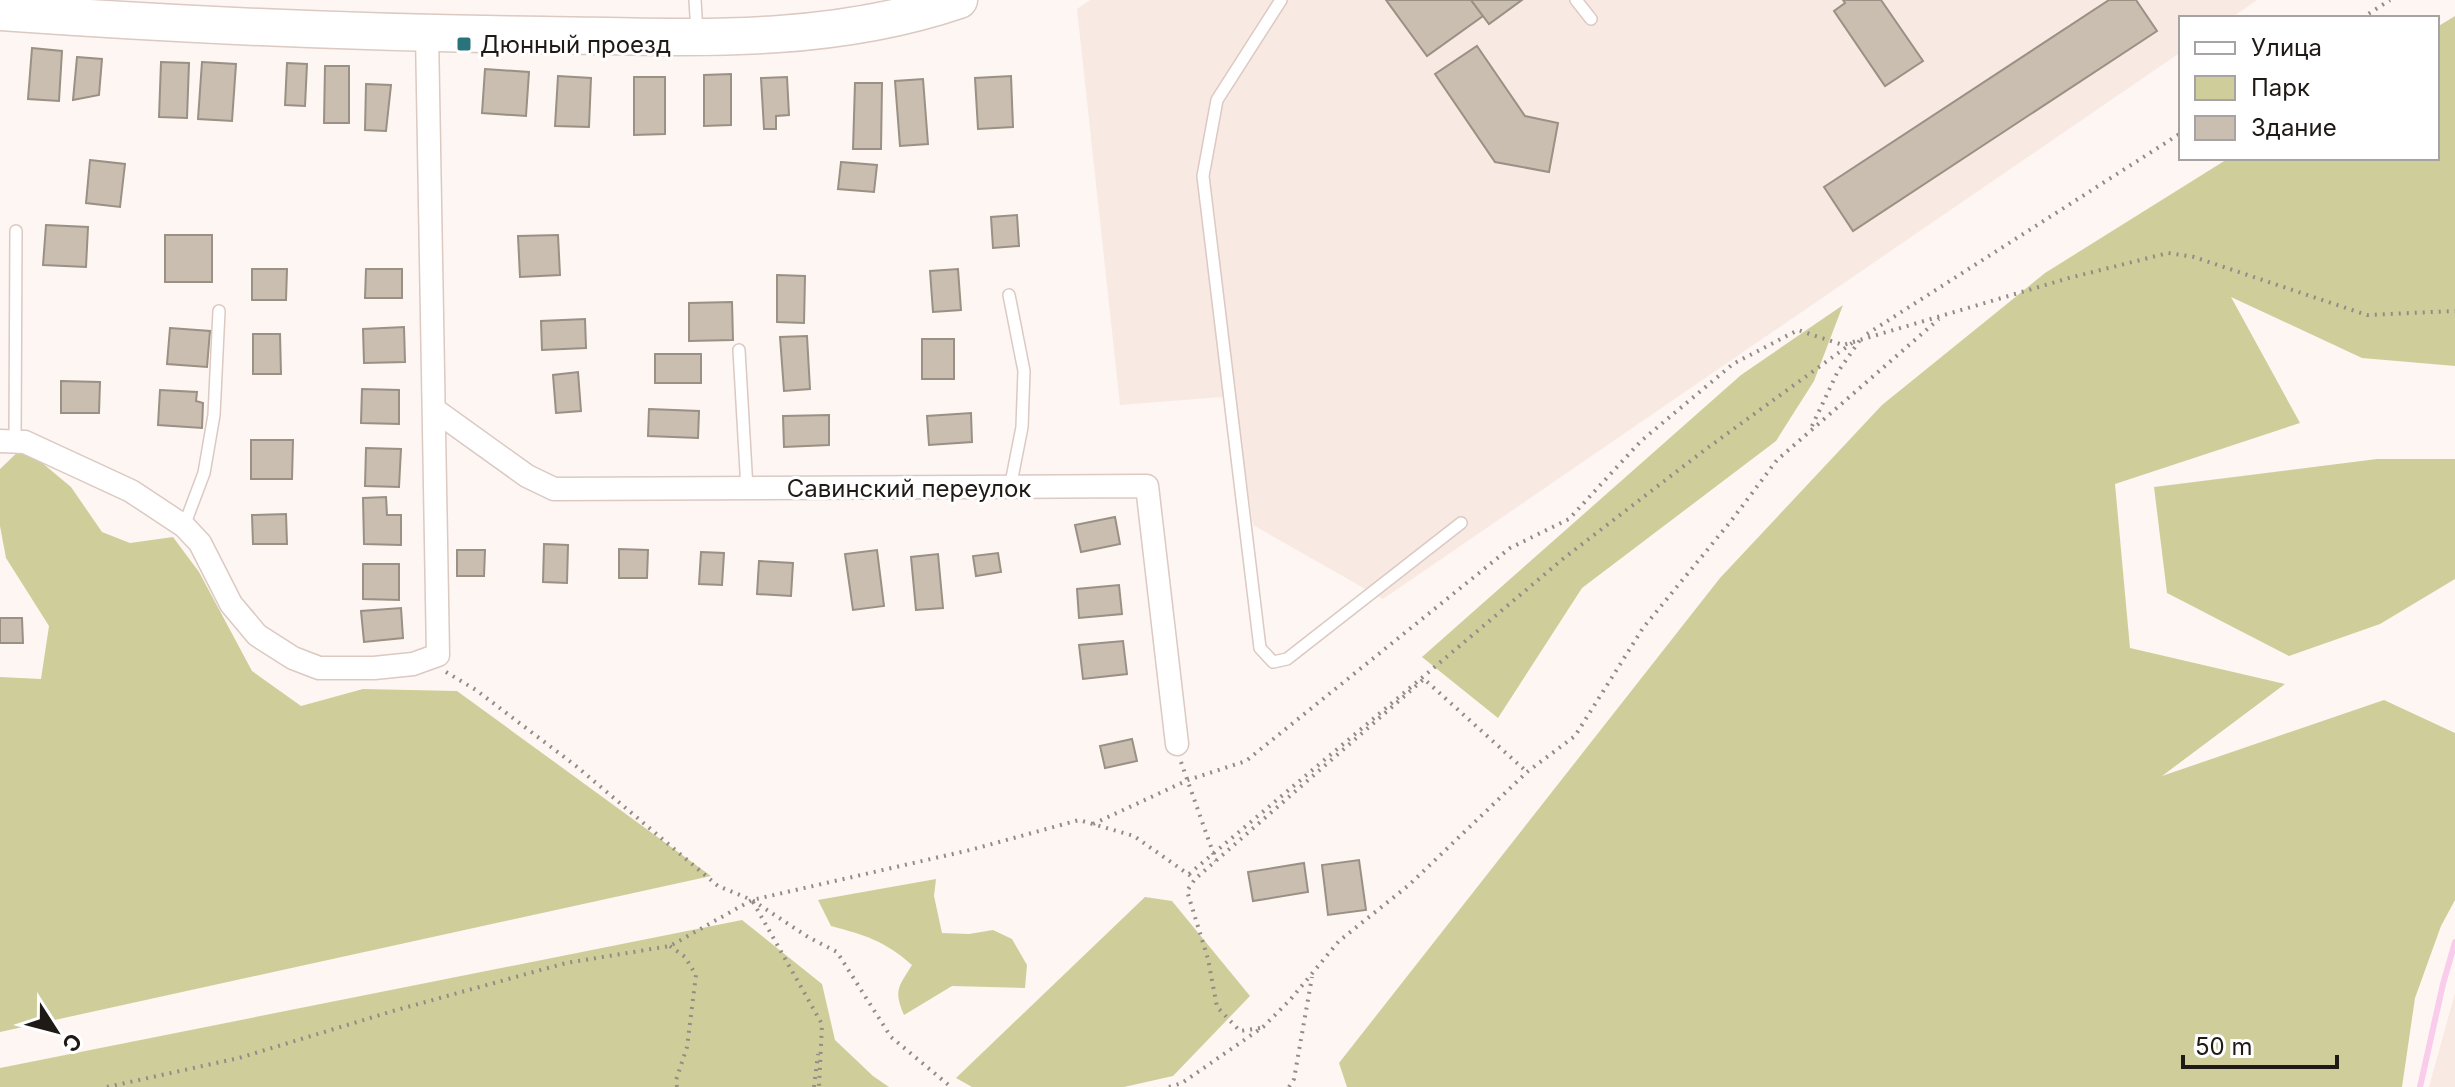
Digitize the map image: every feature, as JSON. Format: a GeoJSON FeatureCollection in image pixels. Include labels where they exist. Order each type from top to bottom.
{"type":"FeatureCollection","features":[{"type":"Feature","properties":{"kind":"main road"},"geometry":{"type":"LineString","coordinates":[[0,12],[70,8],[427,33],[697,37],[797,34],[844,29],[891,20],[959,0]]}},
{"type":"Feature","properties":{"kind":"street"},"geometry":{"type":"LineString","coordinates":[[8,441],[25,442],[131,491],[184,526],[200,543],[231,604],[257,635],[293,658],[319,668],[374,668],[413,664],[438,655],[427,33]]}},
{"type":"Feature","properties":{"kind":"street","name":"Савинский переулок"},"geometry":{"type":"LineString","coordinates":[[435,410],[527,476],[554,489],[1147,486],[1177,744]]}},
{"type":"Feature","properties":{"kind":"lane"},"geometry":{"type":"LineString","coordinates":[[695,0],[697,37]]}},
{"type":"Feature","properties":{"kind":"lane"},"geometry":{"type":"LineString","coordinates":[[1281,0],[1217,100],[1203,176],[1260,648],[1273,662],[1287,659],[1461,523]]}},
{"type":"Feature","properties":{"kind":"lane"},"geometry":{"type":"LineString","coordinates":[[1576,0],[1591,19]]}},
{"type":"Feature","properties":{"kind":"lane"},"geometry":{"type":"LineString","coordinates":[[8,441],[16,231]]}},
{"type":"Feature","properties":{"kind":"lane"},"geometry":{"type":"LineString","coordinates":[[1009,295],[1024,371],[1022,427],[1010,488]]}},
{"type":"Feature","properties":{"kind":"lane"},"geometry":{"type":"LineString","coordinates":[[184,526],[204,473],[214,415],[219,311]]}},
{"type":"Feature","properties":{"kind":"lane"},"geometry":{"type":"LineString","coordinates":[[739,350],[747,489]]}},
{"type":"Feature","properties":{"kind":"path"},"geometry":{"type":"LineString","coordinates":[[2365,16],[2390,0]]}},
{"type":"Feature","properties":{"kind":"path"},"geometry":{"type":"LineString","coordinates":[[1189,874],[1564,558],[1706,449],[1860,338],[2179,134]]}},
{"type":"Feature","properties":{"kind":"path"},"geometry":{"type":"LineString","coordinates":[[1093,824],[1188,780],[1246,761],[1510,548],[1569,519],[1641,441],[1733,364],[1798,330],[1843,345],[2069,278],[2168,253],[2194,257],[2367,315],[2455,311]]}},
{"type":"Feature","properties":{"kind":"path"},"geometry":{"type":"LineString","coordinates":[[1169,1087],[1182,1083],[1263,1027],[1339,941],[1409,885],[1527,772],[1575,736],[1643,628],[1777,460],[1942,316]]}},
{"type":"Feature","properties":{"kind":"path"},"geometry":{"type":"LineString","coordinates":[[1811,428],[1837,373],[1860,338]]}},
{"type":"Feature","properties":{"kind":"path"},"geometry":{"type":"LineString","coordinates":[[438,655],[446,672],[476,690],[576,766],[718,886],[752,900],[837,952],[891,1037],[951,1087]]}},
{"type":"Feature","properties":{"kind":"path"},"geometry":{"type":"LineString","coordinates":[[1263,1027],[1240,1031],[1217,1007],[1208,959],[1187,891],[1195,879],[1424,679],[1527,772]]}},
{"type":"Feature","properties":{"kind":"path"},"geometry":{"type":"LineString","coordinates":[[1177,744],[1216,861]]}},
{"type":"Feature","properties":{"kind":"path"},"geometry":{"type":"LineString","coordinates":[[107,1087],[239,1058],[566,963],[670,946],[752,900],[970,850],[1079,820],[1134,836],[1195,879]]}},
{"type":"Feature","properties":{"kind":"path"},"geometry":{"type":"LineString","coordinates":[[752,900],[822,1024],[816,1087]]}},
{"type":"Feature","properties":{"kind":"path"},"geometry":{"type":"LineString","coordinates":[[670,946],[685,957],[696,975],[687,1047],[676,1080],[677,1087]]}},
{"type":"Feature","properties":{"kind":"path"},"geometry":{"type":"LineString","coordinates":[[1289,1087],[1294,1079],[1312,974]]}},
{"type":"Feature","properties":{"kind":"path"},"geometry":{"type":"LineString","coordinates":[[1182,1083],[1187,1087]]}},
{"type":"Feature","properties":{"kind":"shaded area"},"geometry":{"type":"Polygon","coordinates":[[[1090,0],[2257,0],[2234,16],[2179,16],[2179,53],[1383,599],[1253,525],[1234,396],[1120,405],[1077,9],[1090,0]]]}},
{"type":"Feature","properties":{"kind":"shaded area"},"geometry":{"type":"Polygon","coordinates":[[[2455,993],[2455,1087],[2429,1087],[2455,993]]]}},
{"type":"Feature","properties":{"kind":"green space"},"geometry":{"type":"Polygon","coordinates":[[[2455,16],[2455,366],[2362,358],[2231,297],[2300,423],[2115,484],[2130,648],[2285,684],[2162,776],[2384,700],[2455,733],[2455,900],[2441,926],[2415,998],[2402,1087],[1347,1087],[1339,1063],[1720,578],[1882,405],[2045,273],[2226,160],[2439,160],[2439,26],[2455,16]]]}},
{"type":"Feature","properties":{"kind":"green space"},"geometry":{"type":"Polygon","coordinates":[[[1843,305],[1814,381],[1776,441],[1582,588],[1498,718],[1422,657],[1741,375],[1843,305]]]}},
{"type":"Feature","properties":{"kind":"green space"},"geometry":{"type":"Polygon","coordinates":[[[23,447],[71,487],[102,532],[130,543],[173,537],[199,572],[252,671],[301,706],[363,689],[457,691],[711,876],[0,1032],[0,677],[41,679],[49,626],[6,558],[0,526],[0,469],[23,447]]]}},
{"type":"Feature","properties":{"kind":"green space"},"geometry":{"type":"Polygon","coordinates":[[[2377,459],[2455,459],[2455,579],[2380,624],[2289,656],[2167,593],[2154,487],[2377,459]]]}},
{"type":"Feature","properties":{"kind":"green space"},"geometry":{"type":"Polygon","coordinates":[[[936,879],[934,896],[942,933],[969,934],[993,930],[1012,939],[1027,965],[1025,988],[952,986],[904,1015],[898,994],[912,965],[874,940],[831,926],[818,900],[936,879]]]}},
{"type":"Feature","properties":{"kind":"green space"},"geometry":{"type":"Polygon","coordinates":[[[1145,897],[1172,901],[1250,996],[1173,1076],[1124,1087],[972,1087],[956,1078],[1145,897]]]}},
{"type":"Feature","properties":{"kind":"green space"},"geometry":{"type":"Polygon","coordinates":[[[742,920],[822,984],[835,1040],[889,1087],[0,1087],[0,1068],[742,920]]]}},
{"type":"Feature","properties":{"kind":"building"},"geometry":{"type":"Polygon","coordinates":[[[1386,0],[1471,0],[1483,16],[1427,56],[1386,0]]]}},
{"type":"Feature","properties":{"kind":"building"},"geometry":{"type":"Polygon","coordinates":[[[1471,0],[1522,0],[1489,24],[1471,0]]]}},
{"type":"Feature","properties":{"kind":"building"},"geometry":{"type":"Polygon","coordinates":[[[1843,0],[1881,0],[1923,61],[1885,86],[1834,11],[1845,3],[1843,0]]]}},
{"type":"Feature","properties":{"kind":"building"},"geometry":{"type":"Polygon","coordinates":[[[2109,0],[2136,0],[2157,31],[1853,231],[1824,187],[2109,0]]]}},
{"type":"Feature","properties":{"kind":"building"},"geometry":{"type":"Polygon","coordinates":[[[1477,46],[1525,116],[1558,123],[1549,172],[1495,162],[1435,74],[1477,46]]]}},
{"type":"Feature","properties":{"kind":"building"},"geometry":{"type":"Polygon","coordinates":[[[32,48],[62,51],[59,101],[28,99],[32,48]]]}},
{"type":"Feature","properties":{"kind":"building"},"geometry":{"type":"Polygon","coordinates":[[[77,57],[102,59],[99,95],[73,100],[77,57]]]}},
{"type":"Feature","properties":{"kind":"building"},"geometry":{"type":"Polygon","coordinates":[[[161,62],[189,63],[187,118],[159,117],[161,62]]]}},
{"type":"Feature","properties":{"kind":"building"},"geometry":{"type":"Polygon","coordinates":[[[202,62],[236,64],[232,121],[198,119],[202,62]]]}},
{"type":"Feature","properties":{"kind":"building"},"geometry":{"type":"Polygon","coordinates":[[[287,63],[307,64],[305,106],[285,105],[287,63]]]}},
{"type":"Feature","properties":{"kind":"building"},"geometry":{"type":"Polygon","coordinates":[[[325,66],[349,66],[349,123],[324,123],[325,66]]]}},
{"type":"Feature","properties":{"kind":"building"},"geometry":{"type":"Polygon","coordinates":[[[485,69],[529,72],[526,116],[482,113],[485,69]]]}},
{"type":"Feature","properties":{"kind":"building"},"geometry":{"type":"Polygon","coordinates":[[[731,74],[731,125],[704,126],[704,75],[731,74]]]}},
{"type":"Feature","properties":{"kind":"building"},"geometry":{"type":"Polygon","coordinates":[[[558,76],[591,78],[589,127],[555,126],[558,76]]]}},
{"type":"Feature","properties":{"kind":"building"},"geometry":{"type":"Polygon","coordinates":[[[1011,76],[1013,127],[978,129],[975,78],[1011,76]]]}},
{"type":"Feature","properties":{"kind":"building"},"geometry":{"type":"Polygon","coordinates":[[[634,77],[665,77],[665,134],[634,135],[634,77]]]}},
{"type":"Feature","properties":{"kind":"building"},"geometry":{"type":"Polygon","coordinates":[[[787,77],[789,115],[776,116],[776,129],[764,129],[761,78],[787,77]]]}},
{"type":"Feature","properties":{"kind":"building"},"geometry":{"type":"Polygon","coordinates":[[[923,79],[928,144],[900,146],[895,81],[923,79]]]}},
{"type":"Feature","properties":{"kind":"building"},"geometry":{"type":"Polygon","coordinates":[[[855,83],[882,83],[881,149],[853,149],[855,83]]]}},
{"type":"Feature","properties":{"kind":"building"},"geometry":{"type":"Polygon","coordinates":[[[366,84],[391,85],[386,131],[365,130],[366,84]]]}},
{"type":"Feature","properties":{"kind":"building"},"geometry":{"type":"Polygon","coordinates":[[[90,160],[125,164],[120,207],[86,203],[90,160]]]}},
{"type":"Feature","properties":{"kind":"building"},"geometry":{"type":"Polygon","coordinates":[[[841,162],[877,165],[874,192],[838,189],[841,162]]]}},
{"type":"Feature","properties":{"kind":"building"},"geometry":{"type":"Polygon","coordinates":[[[1017,215],[1019,246],[993,248],[991,217],[1017,215]]]}},
{"type":"Feature","properties":{"kind":"building"},"geometry":{"type":"Polygon","coordinates":[[[46,225],[88,227],[86,267],[43,265],[46,225]]]}},
{"type":"Feature","properties":{"kind":"building"},"geometry":{"type":"Polygon","coordinates":[[[165,235],[212,235],[212,282],[165,282],[165,235]]]}},
{"type":"Feature","properties":{"kind":"building"},"geometry":{"type":"Polygon","coordinates":[[[558,235],[560,275],[520,277],[518,236],[558,235]]]}},
{"type":"Feature","properties":{"kind":"building"},"geometry":{"type":"Polygon","coordinates":[[[252,269],[287,269],[286,300],[252,300],[252,269]]]}},
{"type":"Feature","properties":{"kind":"building"},"geometry":{"type":"Polygon","coordinates":[[[366,269],[402,269],[402,298],[365,298],[366,269]]]}},
{"type":"Feature","properties":{"kind":"building"},"geometry":{"type":"Polygon","coordinates":[[[958,269],[961,310],[933,312],[930,271],[958,269]]]}},
{"type":"Feature","properties":{"kind":"building"},"geometry":{"type":"Polygon","coordinates":[[[777,275],[805,276],[804,323],[777,322],[777,275]]]}},
{"type":"Feature","properties":{"kind":"building"},"geometry":{"type":"Polygon","coordinates":[[[732,302],[733,340],[689,341],[689,303],[732,302]]]}},
{"type":"Feature","properties":{"kind":"building"},"geometry":{"type":"Polygon","coordinates":[[[585,319],[586,348],[542,350],[541,321],[585,319]]]}},
{"type":"Feature","properties":{"kind":"building"},"geometry":{"type":"Polygon","coordinates":[[[404,327],[405,362],[364,363],[363,329],[404,327]]]}},
{"type":"Feature","properties":{"kind":"building"},"geometry":{"type":"Polygon","coordinates":[[[170,328],[210,331],[207,367],[167,364],[170,328]]]}},
{"type":"Feature","properties":{"kind":"building"},"geometry":{"type":"Polygon","coordinates":[[[253,334],[280,334],[281,374],[253,374],[253,334]]]}},
{"type":"Feature","properties":{"kind":"building"},"geometry":{"type":"Polygon","coordinates":[[[807,336],[810,389],[784,391],[780,337],[807,336]]]}},
{"type":"Feature","properties":{"kind":"building"},"geometry":{"type":"Polygon","coordinates":[[[922,339],[954,339],[954,379],[922,379],[922,339]]]}},
{"type":"Feature","properties":{"kind":"building"},"geometry":{"type":"Polygon","coordinates":[[[655,354],[701,354],[701,383],[655,383],[655,354]]]}},
{"type":"Feature","properties":{"kind":"building"},"geometry":{"type":"Polygon","coordinates":[[[578,372],[581,411],[556,413],[553,375],[578,372]]]}},
{"type":"Feature","properties":{"kind":"building"},"geometry":{"type":"Polygon","coordinates":[[[61,381],[100,382],[99,413],[61,413],[61,381]]]}},
{"type":"Feature","properties":{"kind":"building"},"geometry":{"type":"Polygon","coordinates":[[[362,389],[399,390],[399,424],[361,423],[362,389]]]}},
{"type":"Feature","properties":{"kind":"building"},"geometry":{"type":"Polygon","coordinates":[[[160,390],[197,392],[196,401],[203,403],[202,428],[158,425],[160,390]]]}},
{"type":"Feature","properties":{"kind":"building"},"geometry":{"type":"Polygon","coordinates":[[[649,409],[699,411],[698,438],[648,436],[649,409]]]}},
{"type":"Feature","properties":{"kind":"building"},"geometry":{"type":"Polygon","coordinates":[[[971,413],[972,442],[929,445],[927,416],[971,413]]]}},
{"type":"Feature","properties":{"kind":"building"},"geometry":{"type":"Polygon","coordinates":[[[829,415],[829,445],[784,447],[783,416],[829,415]]]}},
{"type":"Feature","properties":{"kind":"building"},"geometry":{"type":"Polygon","coordinates":[[[251,440],[293,440],[292,479],[251,479],[251,440]]]}},
{"type":"Feature","properties":{"kind":"building"},"geometry":{"type":"Polygon","coordinates":[[[366,448],[401,449],[399,487],[365,486],[366,448]]]}},
{"type":"Feature","properties":{"kind":"building"},"geometry":{"type":"Polygon","coordinates":[[[386,497],[387,515],[401,515],[401,545],[364,544],[363,498],[386,497]]]}},
{"type":"Feature","properties":{"kind":"building"},"geometry":{"type":"Polygon","coordinates":[[[286,514],[287,544],[253,544],[252,515],[286,514]]]}},
{"type":"Feature","properties":{"kind":"building"},"geometry":{"type":"Polygon","coordinates":[[[1115,517],[1120,544],[1081,552],[1075,525],[1115,517]]]}},
{"type":"Feature","properties":{"kind":"building"},"geometry":{"type":"Polygon","coordinates":[[[544,544],[568,545],[567,583],[543,582],[544,544]]]}},
{"type":"Feature","properties":{"kind":"building"},"geometry":{"type":"Polygon","coordinates":[[[619,549],[648,550],[647,578],[619,578],[619,549]]]}},
{"type":"Feature","properties":{"kind":"building"},"geometry":{"type":"Polygon","coordinates":[[[457,550],[485,550],[484,576],[457,576],[457,550]]]}},
{"type":"Feature","properties":{"kind":"building"},"geometry":{"type":"Polygon","coordinates":[[[877,550],[884,606],[853,610],[845,554],[877,550]]]}},
{"type":"Feature","properties":{"kind":"building"},"geometry":{"type":"Polygon","coordinates":[[[701,552],[724,553],[722,585],[699,584],[701,552]]]}},
{"type":"Feature","properties":{"kind":"building"},"geometry":{"type":"Polygon","coordinates":[[[998,553],[1001,572],[976,576],[973,556],[998,553]]]}},
{"type":"Feature","properties":{"kind":"building"},"geometry":{"type":"Polygon","coordinates":[[[938,554],[943,608],[916,610],[911,557],[938,554]]]}},
{"type":"Feature","properties":{"kind":"building"},"geometry":{"type":"Polygon","coordinates":[[[759,561],[793,563],[791,596],[757,594],[759,561]]]}},
{"type":"Feature","properties":{"kind":"building"},"geometry":{"type":"Polygon","coordinates":[[[363,564],[399,564],[399,600],[363,599],[363,564]]]}},
{"type":"Feature","properties":{"kind":"building"},"geometry":{"type":"Polygon","coordinates":[[[1119,585],[1122,614],[1079,618],[1077,589],[1119,585]]]}},
{"type":"Feature","properties":{"kind":"building"},"geometry":{"type":"Polygon","coordinates":[[[401,608],[403,638],[364,642],[361,611],[401,608]]]}},
{"type":"Feature","properties":{"kind":"building"},"geometry":{"type":"Polygon","coordinates":[[[0,618],[22,618],[23,643],[0,643],[0,618]]]}},
{"type":"Feature","properties":{"kind":"building"},"geometry":{"type":"Polygon","coordinates":[[[1123,641],[1127,674],[1083,679],[1079,645],[1123,641]]]}},
{"type":"Feature","properties":{"kind":"building"},"geometry":{"type":"Polygon","coordinates":[[[1132,739],[1137,761],[1105,768],[1100,746],[1132,739]]]}},
{"type":"Feature","properties":{"kind":"building"},"geometry":{"type":"Polygon","coordinates":[[[1359,860],[1366,910],[1328,915],[1322,865],[1359,860]]]}},
{"type":"Feature","properties":{"kind":"building"},"geometry":{"type":"Polygon","coordinates":[[[1304,863],[1308,892],[1253,901],[1248,872],[1304,863]]]}},
{"type":"Feature","properties":{"kind":"waterway"},"geometry":{"type":"LineString","coordinates":[[2420,1087],[2455,942]]}},
{"type":"Feature","properties":{"kind":"place","name":"Дюнный проезд"},"geometry":{"type":"Point","coordinates":[464,44]}}]}
